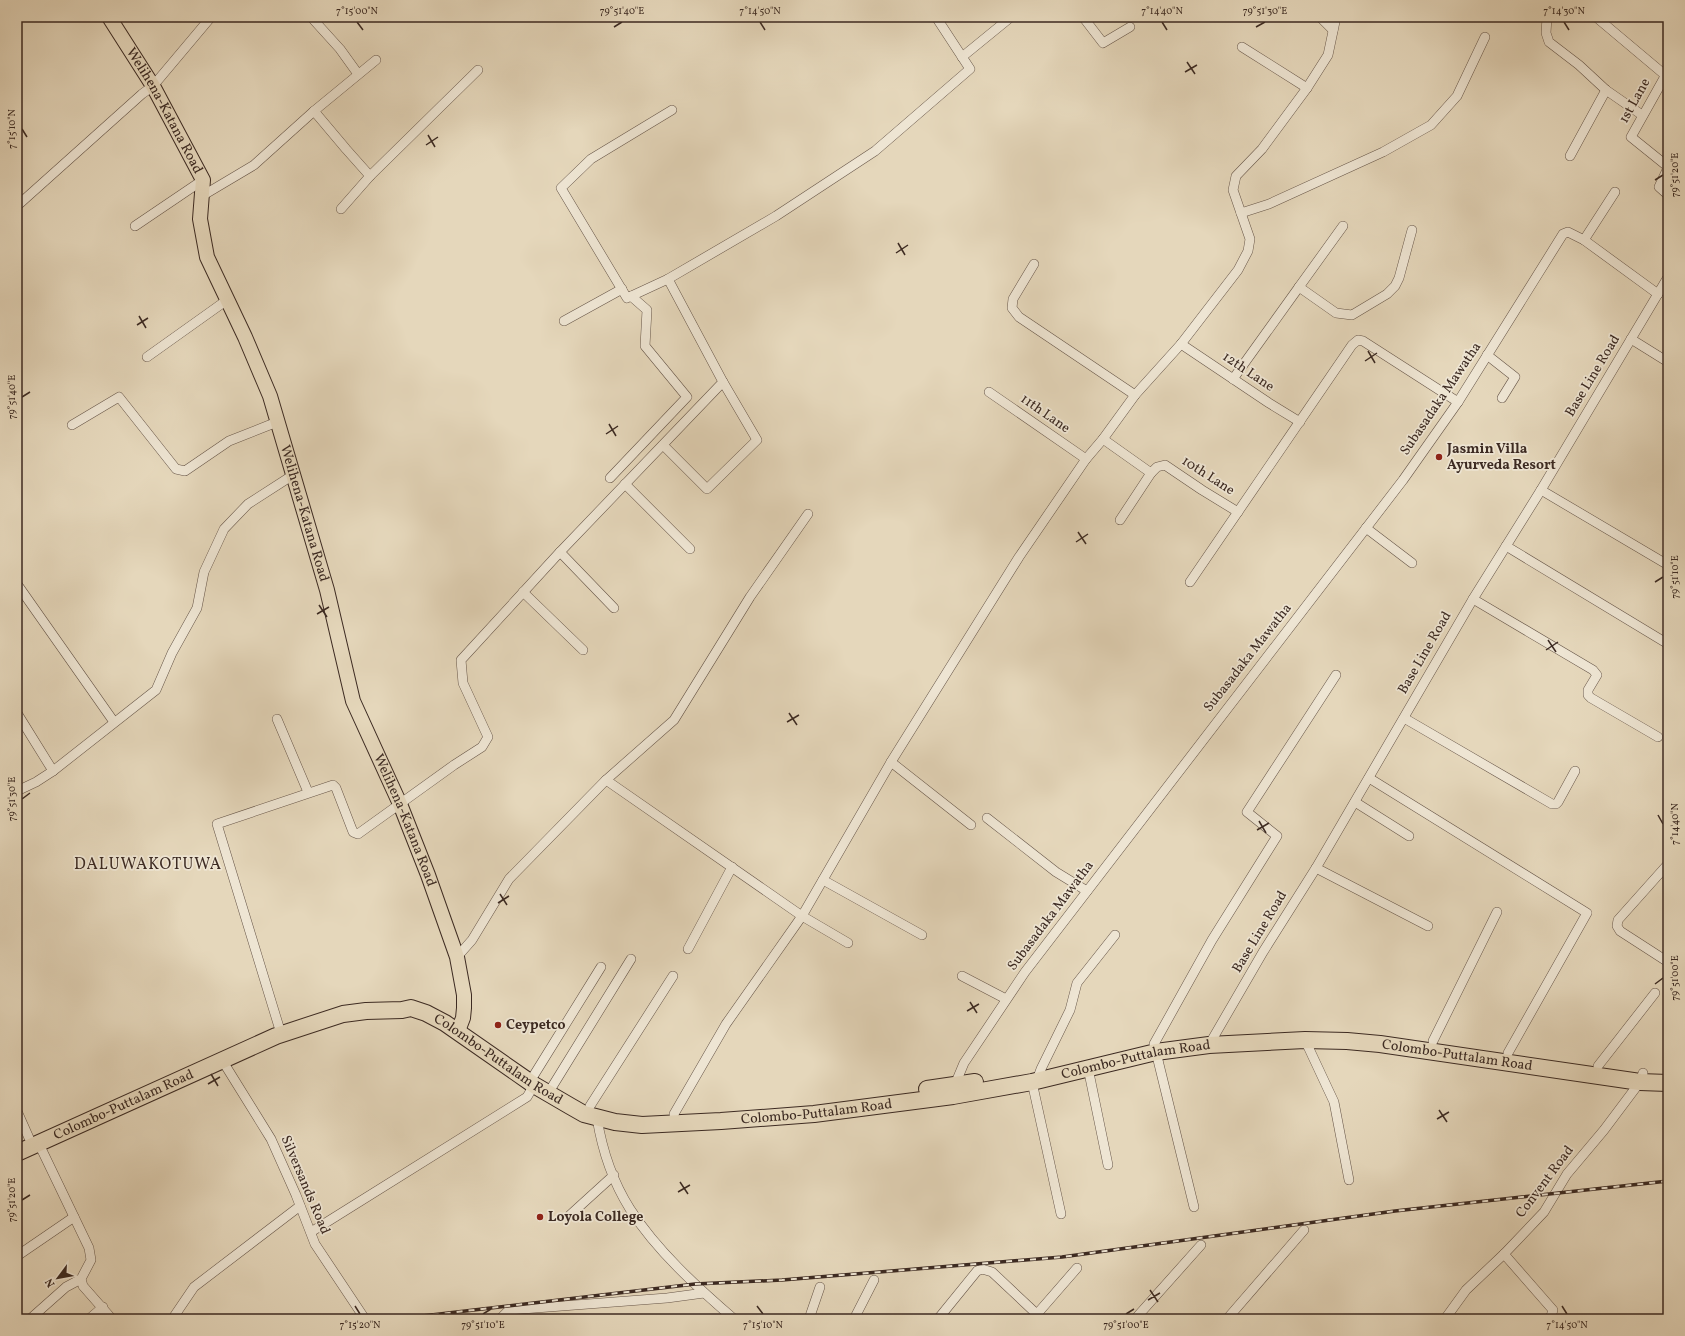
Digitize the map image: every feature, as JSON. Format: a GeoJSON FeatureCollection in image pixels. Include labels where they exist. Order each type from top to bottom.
{"type":"FeatureCollection","features":[{"type":"Feature","properties":{"kind":"highway","name":"Colombo-Puttalam Road"},"geometry":{"type":"LineString","coordinates":[[17,1153],[28,1142],[175,1070],[279,1027],[313,1015],[351,1005],[373,1002],[393,1001],[416,1003],[435,1011],[570,1106],[584,1114],[595,1111],[640,1116],[804,1106],[859,1099],[953,1091]]}},
{"type":"Feature","properties":{"kind":"highway","name":"Colombo-Puttalam Road"},"geometry":{"type":"LineString","coordinates":[[28,1142],[276,1036],[343,1014],[366,1011],[402,1010],[411,1008],[419,1010],[459,1028]]}},
{"type":"Feature","properties":{"kind":"highway","name":"Colombo-Puttalam Road"},"geometry":{"type":"LineString","coordinates":[[1037,1077],[1116,1051],[1316,1031],[1347,1031],[1433,1041],[1598,1066],[1641,1078],[1668,1073]]}},
{"type":"Feature","properties":{"kind":"highway","name":"Colombo-Puttalam Road"},"geometry":{"type":"LineString","coordinates":[[1212,1041],[1305,1040],[1347,1041],[1380,1044],[1641,1078],[1668,1083]]}},
{"type":"Feature","properties":{"kind":"highway","name":"Colombo-Puttalam Road"},"geometry":{"type":"LineString","coordinates":[[534,1080],[552,1087],[615,1122],[642,1125],[677,1124],[814,1114],[1088,1068],[1155,1048]]}},
{"type":"Feature","properties":{"kind":"main road","name":"Welihena-Katana Road"},"geometry":{"type":"LineString","coordinates":[[109,17],[153,86],[203,180],[200,219],[207,256],[245,337],[270,396],[326,590],[353,701],[400,804],[428,875],[457,957],[464,995],[464,1008],[459,1028]]}},
{"type":"Feature","properties":{"kind":"street"},"geometry":{"type":"LineString","coordinates":[[17,206],[142,94],[153,86],[211,17]]}},
{"type":"Feature","properties":{"kind":"street"},"geometry":{"type":"LineString","coordinates":[[311,17],[340,49],[358,74]]}},
{"type":"Feature","properties":{"kind":"street"},"geometry":{"type":"LineString","coordinates":[[672,110],[592,159],[560,188],[627,298],[668,278],[776,216],[875,151],[970,69],[936,17]]}},
{"type":"Feature","properties":{"kind":"street"},"geometry":{"type":"LineString","coordinates":[[962,57],[1011,17]]}},
{"type":"Feature","properties":{"kind":"street"},"geometry":{"type":"LineString","coordinates":[[1083,17],[1102,43],[1130,28]]}},
{"type":"Feature","properties":{"kind":"street"},"geometry":{"type":"LineString","coordinates":[[1320,17],[1333,30]]}},
{"type":"Feature","properties":{"kind":"street"},"geometry":{"type":"LineString","coordinates":[[674,1114],[726,1024],[802,916],[892,762],[1019,557],[1086,459],[1103,439],[1134,395],[1181,344],[1238,270],[1248,251],[1250,239],[1233,190],[1236,176],[1262,149],[1307,88],[1328,56],[1336,17]]}},
{"type":"Feature","properties":{"kind":"street"},"geometry":{"type":"LineString","coordinates":[[1547,17],[1546,33],[1550,42],[1579,65],[1606,90],[1642,116]]}},
{"type":"Feature","properties":{"kind":"street"},"geometry":{"type":"LineString","coordinates":[[1596,17],[1667,73]]}},
{"type":"Feature","properties":{"kind":"street"},"geometry":{"type":"LineString","coordinates":[[1240,213],[1269,204],[1383,152],[1431,125],[1457,96],[1485,37]]}},
{"type":"Feature","properties":{"kind":"street"},"geometry":{"type":"LineString","coordinates":[[1242,47],[1307,88]]}},
{"type":"Feature","properties":{"kind":"street"},"geometry":{"type":"LineString","coordinates":[[202,196],[254,165],[314,111],[376,60]]}},
{"type":"Feature","properties":{"kind":"street"},"geometry":{"type":"LineString","coordinates":[[341,208],[370,176],[478,70]]}},
{"type":"Feature","properties":{"kind":"street","name":"1st Lane"},"geometry":{"type":"LineString","coordinates":[[1667,73],[1631,137],[1667,166],[1668,170],[1659,187],[1668,195]]}},
{"type":"Feature","properties":{"kind":"street"},"geometry":{"type":"LineString","coordinates":[[1570,156],[1606,90]]}},
{"type":"Feature","properties":{"kind":"street"},"geometry":{"type":"LineString","coordinates":[[314,111],[370,176]]}},
{"type":"Feature","properties":{"kind":"street"},"geometry":{"type":"LineString","coordinates":[[135,226],[203,180]]}},
{"type":"Feature","properties":{"kind":"street"},"geometry":{"type":"LineString","coordinates":[[1615,192],[1584,240],[1658,294]]}},
{"type":"Feature","properties":{"kind":"street"},"geometry":{"type":"LineString","coordinates":[[1233,378],[1343,226]]}},
{"type":"Feature","properties":{"kind":"street"},"geometry":{"type":"LineString","coordinates":[[1299,287],[1336,313],[1352,315],[1387,294],[1396,286],[1400,278],[1412,230]]}},
{"type":"Feature","properties":{"kind":"street","name":"Subasadaka Mawatha"},"geometry":{"type":"LineString","coordinates":[[953,1091],[964,1063],[1025,972],[1403,480],[1458,402],[1563,234],[1568,232],[1584,240]]}},
{"type":"Feature","properties":{"kind":"street"},"geometry":{"type":"LineString","coordinates":[[1034,264],[1013,299],[1012,308],[1019,317],[1134,395]]}},
{"type":"Feature","properties":{"kind":"street","name":"Base Line Road"},"geometry":{"type":"LineString","coordinates":[[1212,1041],[1263,952],[1316,868],[1355,802],[1473,599],[1541,490],[1668,277]]}},
{"type":"Feature","properties":{"kind":"street"},"geometry":{"type":"LineString","coordinates":[[663,445],[707,489],[756,440],[723,382],[668,278]]}},
{"type":"Feature","properties":{"kind":"street"},"geometry":{"type":"LineString","coordinates":[[564,321],[622,288]]}},
{"type":"Feature","properties":{"kind":"street"},"geometry":{"type":"LineString","coordinates":[[610,478],[687,397],[645,346],[647,310],[631,296]]}},
{"type":"Feature","properties":{"kind":"street"},"geometry":{"type":"LineString","coordinates":[[147,357],[227,300]]}},
{"type":"Feature","properties":{"kind":"street"},"geometry":{"type":"LineString","coordinates":[[1631,339],[1668,362]]}},
{"type":"Feature","properties":{"kind":"street"},"geometry":{"type":"LineString","coordinates":[[1190,582],[1352,344],[1358,340],[1363,341],[1458,402]]}},
{"type":"Feature","properties":{"kind":"street","name":"12th Lane"},"geometry":{"type":"LineString","coordinates":[[1181,344],[1300,422]]}},
{"type":"Feature","properties":{"kind":"street"},"geometry":{"type":"LineString","coordinates":[[1487,356],[1515,377],[1502,398]]}},
{"type":"Feature","properties":{"kind":"street"},"geometry":{"type":"LineString","coordinates":[[279,1027],[217,824],[308,792],[333,785],[336,788],[353,832],[358,834],[482,746],[488,737],[463,683],[461,660],[560,552],[723,382]]}},
{"type":"Feature","properties":{"kind":"street","name":"11th Lane"},"geometry":{"type":"LineString","coordinates":[[989,392],[1086,459]]}},
{"type":"Feature","properties":{"kind":"street"},"geometry":{"type":"LineString","coordinates":[[72,425],[119,397],[176,469],[185,471],[229,442],[278,422]]}},
{"type":"Feature","properties":{"kind":"street"},"geometry":{"type":"LineString","coordinates":[[1103,439],[1151,473],[1120,520]]}},
{"type":"Feature","properties":{"kind":"street","name":"10th Lane"},"geometry":{"type":"LineString","coordinates":[[1151,473],[1157,467],[1165,465],[1238,512]]}},
{"type":"Feature","properties":{"kind":"street"},"geometry":{"type":"LineString","coordinates":[[17,791],[36,782],[53,771],[156,690],[172,653],[197,608],[204,572],[224,529],[248,504],[293,475]]}},
{"type":"Feature","properties":{"kind":"street"},"geometry":{"type":"LineString","coordinates":[[625,484],[690,549]]}},
{"type":"Feature","properties":{"kind":"street"},"geometry":{"type":"LineString","coordinates":[[1541,490],[1668,565]]}},
{"type":"Feature","properties":{"kind":"street"},"geometry":{"type":"LineString","coordinates":[[457,957],[472,940],[509,879],[606,780],[674,720],[750,597],[808,514]]}},
{"type":"Feature","properties":{"kind":"street"},"geometry":{"type":"LineString","coordinates":[[1366,528],[1412,563]]}},
{"type":"Feature","properties":{"kind":"street"},"geometry":{"type":"LineString","coordinates":[[1506,546],[1668,644]]}},
{"type":"Feature","properties":{"kind":"street"},"geometry":{"type":"LineString","coordinates":[[560,552],[614,608]]}},
{"type":"Feature","properties":{"kind":"street"},"geometry":{"type":"LineString","coordinates":[[17,584],[114,722]]}},
{"type":"Feature","properties":{"kind":"street"},"geometry":{"type":"LineString","coordinates":[[523,592],[583,650]]}},
{"type":"Feature","properties":{"kind":"street"},"geometry":{"type":"LineString","coordinates":[[1473,599],[1593,670],[1597,675],[1588,690],[1588,695],[1658,736]]}},
{"type":"Feature","properties":{"kind":"street"},"geometry":{"type":"LineString","coordinates":[[1194,1207],[1155,1048],[1212,940],[1277,836],[1247,812],[1336,675]]}},
{"type":"Feature","properties":{"kind":"street"},"geometry":{"type":"LineString","coordinates":[[17,714],[53,771]]}},
{"type":"Feature","properties":{"kind":"street"},"geometry":{"type":"LineString","coordinates":[[1404,718],[1552,804],[1556,804],[1558,802],[1575,771]]}},
{"type":"Feature","properties":{"kind":"street"},"geometry":{"type":"LineString","coordinates":[[277,719],[308,792]]}},
{"type":"Feature","properties":{"kind":"street"},"geometry":{"type":"LineString","coordinates":[[892,762],[971,825]]}},
{"type":"Feature","properties":{"kind":"street"},"geometry":{"type":"LineString","coordinates":[[1369,778],[1587,913],[1508,1053]]}},
{"type":"Feature","properties":{"kind":"street"},"geometry":{"type":"LineString","coordinates":[[606,780],[802,916],[848,943]]}},
{"type":"Feature","properties":{"kind":"street"},"geometry":{"type":"LineString","coordinates":[[1355,802],[1410,836]]}},
{"type":"Feature","properties":{"kind":"street"},"geometry":{"type":"LineString","coordinates":[[987,818],[1056,872],[1087,891]]}},
{"type":"Feature","properties":{"kind":"street"},"geometry":{"type":"LineString","coordinates":[[1668,864],[1618,920],[1617,926],[1620,931],[1668,962]]}},
{"type":"Feature","properties":{"kind":"street"},"geometry":{"type":"LineString","coordinates":[[688,949],[732,867]]}},
{"type":"Feature","properties":{"kind":"street"},"geometry":{"type":"LineString","coordinates":[[1316,868],[1428,926]]}},
{"type":"Feature","properties":{"kind":"street"},"geometry":{"type":"LineString","coordinates":[[823,880],[922,935]]}},
{"type":"Feature","properties":{"kind":"street"},"geometry":{"type":"LineString","coordinates":[[1433,1041],[1496,912]]}},
{"type":"Feature","properties":{"kind":"street"},"geometry":{"type":"LineString","coordinates":[[1061,1214],[1037,1077],[1070,1010],[1077,983],[1115,935]]}},
{"type":"Feature","properties":{"kind":"street"},"geometry":{"type":"LineString","coordinates":[[552,1087],[631,959]]}},
{"type":"Feature","properties":{"kind":"street"},"geometry":{"type":"LineString","coordinates":[[311,1232],[527,1097],[534,1080],[601,967]]}},
{"type":"Feature","properties":{"kind":"street"},"geometry":{"type":"LineString","coordinates":[[1668,975],[1668,980]]}},
{"type":"Feature","properties":{"kind":"street"},"geometry":{"type":"LineString","coordinates":[[673,976],[595,1111],[602,1143],[614,1175],[630,1209],[653,1239],[704,1293],[734,1319]]}},
{"type":"Feature","properties":{"kind":"street"},"geometry":{"type":"LineString","coordinates":[[962,976],[1006,1000]]}},
{"type":"Feature","properties":{"kind":"street"},"geometry":{"type":"LineString","coordinates":[[1598,1066],[1655,993]]}},
{"type":"Feature","properties":{"kind":"street"},"geometry":{"type":"LineString","coordinates":[[1305,1040],[1334,1102],[1349,1180]]}},
{"type":"Feature","properties":{"kind":"street","name":"Silversands Road"},"geometry":{"type":"LineString","coordinates":[[222,1060],[271,1139],[315,1244],[365,1319]]}},
{"type":"Feature","properties":{"kind":"street"},"geometry":{"type":"LineString","coordinates":[[1088,1068],[1108,1165]]}},
{"type":"Feature","properties":{"kind":"street","name":"Convent Road"},"geometry":{"type":"LineString","coordinates":[[1445,1319],[1466,1290],[1504,1254],[1544,1212],[1567,1174],[1604,1130],[1641,1078]]}},
{"type":"Feature","properties":{"kind":"street"},"geometry":{"type":"LineString","coordinates":[[17,1111],[28,1142],[74,1217],[89,1248],[91,1260],[81,1279],[66,1287],[30,1319]]}},
{"type":"Feature","properties":{"kind":"street"},"geometry":{"type":"LineString","coordinates":[[570,1215],[614,1175]]}},
{"type":"Feature","properties":{"kind":"street"},"geometry":{"type":"LineString","coordinates":[[176,1315],[194,1287],[300,1206]]}},
{"type":"Feature","properties":{"kind":"street"},"geometry":{"type":"LineString","coordinates":[[17,1256],[74,1217]]}},
{"type":"Feature","properties":{"kind":"street"},"geometry":{"type":"LineString","coordinates":[[1227,1319],[1304,1230]]}},
{"type":"Feature","properties":{"kind":"street"},"geometry":{"type":"LineString","coordinates":[[1135,1319],[1201,1245]]}},
{"type":"Feature","properties":{"kind":"street"},"geometry":{"type":"LineString","coordinates":[[1504,1254],[1553,1310],[1550,1319]]}},
{"type":"Feature","properties":{"kind":"street"},"geometry":{"type":"LineString","coordinates":[[938,1319],[977,1271],[982,1269],[992,1272],[1040,1317],[1076,1268]]}},
{"type":"Feature","properties":{"kind":"street"},"geometry":{"type":"LineString","coordinates":[[81,1279],[83,1286],[112,1319]]}},
{"type":"Feature","properties":{"kind":"street"},"geometry":{"type":"LineString","coordinates":[[854,1319],[874,1280]]}},
{"type":"Feature","properties":{"kind":"street"},"geometry":{"type":"LineString","coordinates":[[809,1319],[820,1287]]}},
{"type":"Feature","properties":{"kind":"street"},"geometry":{"type":"LineString","coordinates":[[500,1319],[509,1310],[667,1298],[704,1293]]}},
{"type":"Feature","properties":{"kind":"street"},"geometry":{"type":"LineString","coordinates":[[89,1319],[103,1308]]}},
{"type":"Feature","properties":{"kind":"railway"},"geometry":{"type":"LineString","coordinates":[[397,1319],[695,1284],[782,1280],[1062,1257],[1395,1211],[1668,1181]]}},
{"type":"Feature","properties":{"kind":"place","name":"Jasmin Villa Ayurveda Resort"},"geometry":{"type":"Point","coordinates":[1439,457]}},
{"type":"Feature","properties":{"kind":"place","name":"Ceypetco"},"geometry":{"type":"Point","coordinates":[498,1025]}},
{"type":"Feature","properties":{"kind":"place","name":"Loyola College"},"geometry":{"type":"Point","coordinates":[540,1217]}},
{"type":"Feature","properties":{"kind":"district","name":"DALUWAKOTUWA"},"geometry":{"type":"Point","coordinates":[148,865]}}]}
